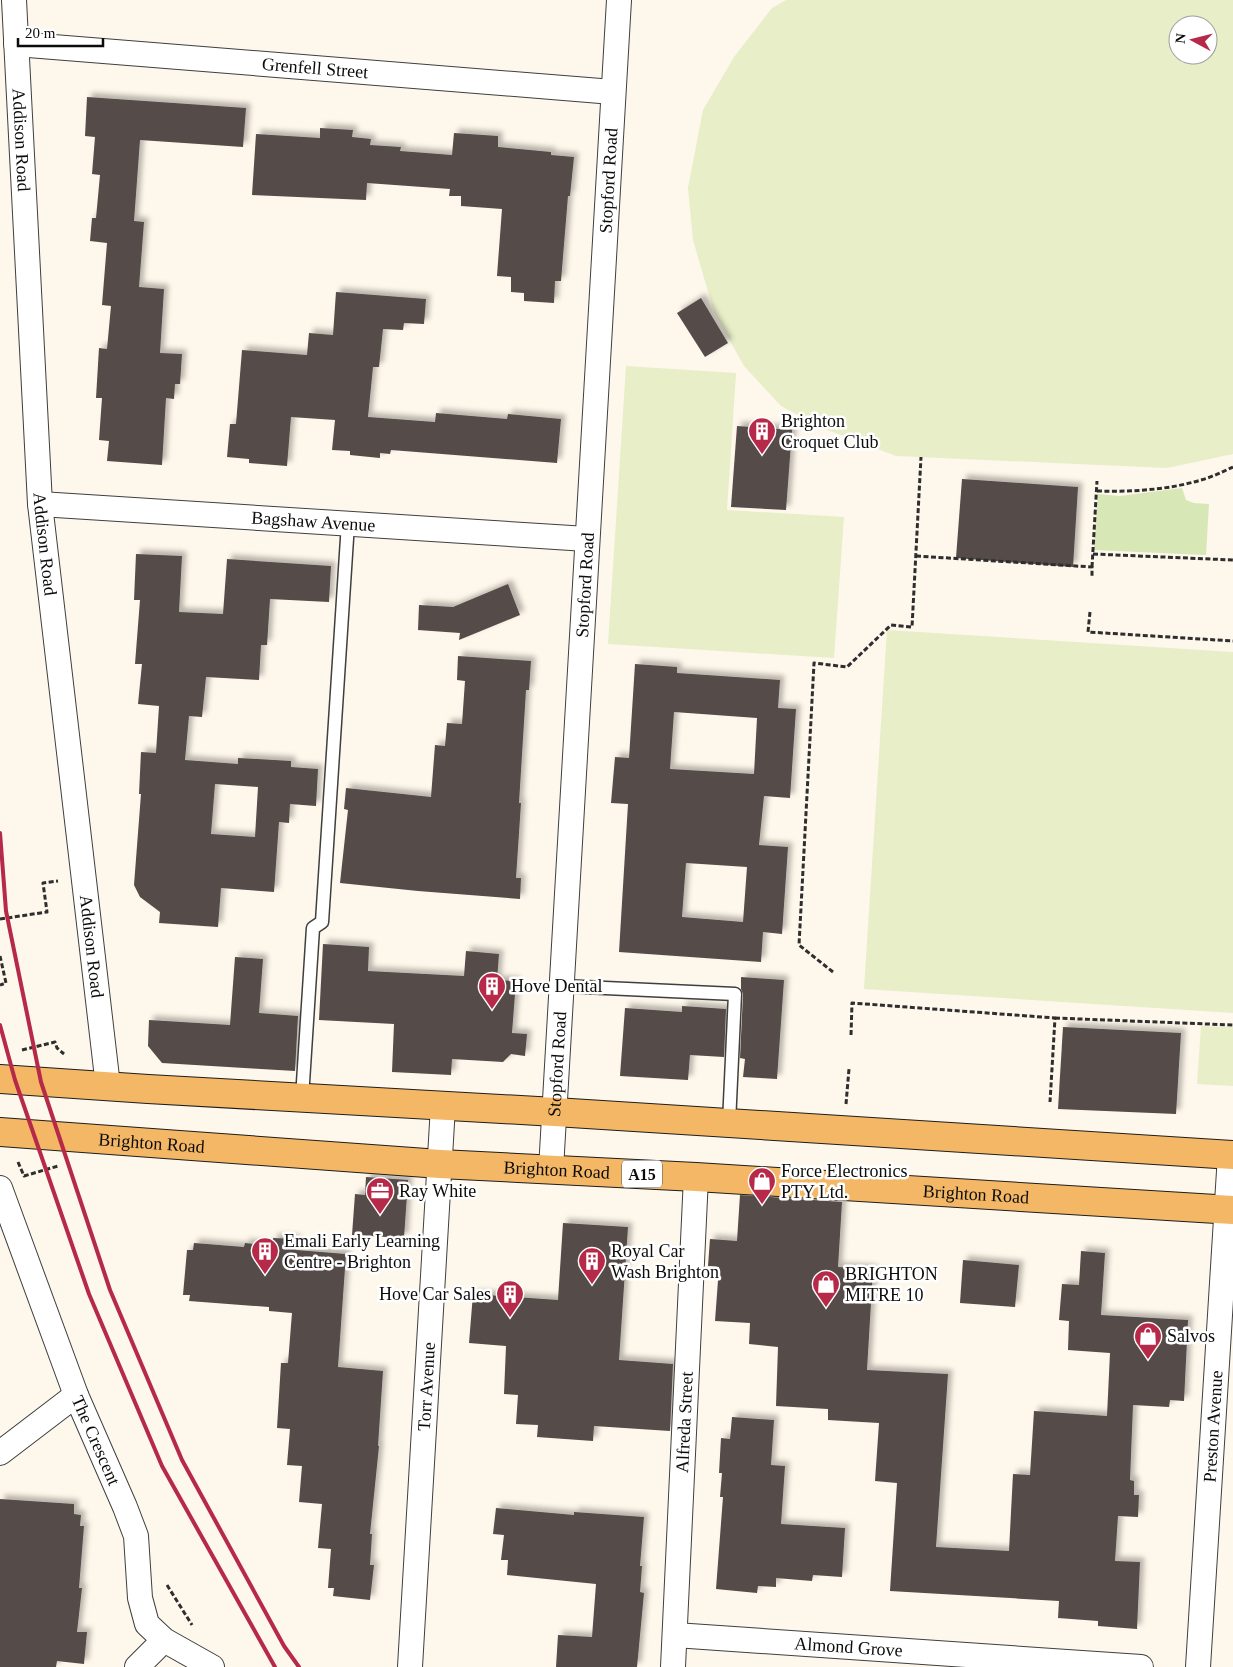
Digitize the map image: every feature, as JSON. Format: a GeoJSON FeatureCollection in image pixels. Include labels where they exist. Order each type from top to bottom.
{"type":"FeatureCollection","features":[{"type":"Feature","properties":{"kind":"main road"},"geometry":{"type":"LineString","coordinates":[[0,1079],[148,1090],[555,1112],[1232,1155]]}},
{"type":"Feature","properties":{"kind":"main road","name":"Brighton Road"},"geometry":{"type":"LineString","coordinates":[[0,1132],[440,1164],[696,1177],[1230,1210]]}},
{"type":"Feature","properties":{"kind":"street","name":"Addison Road"},"geometry":{"type":"LineString","coordinates":[[14,0],[40,504],[108,1086]]}},
{"type":"Feature","properties":{"kind":"street","name":"Stopford Road"},"geometry":{"type":"LineString","coordinates":[[551,1169],[619,0]]}},
{"type":"Feature","properties":{"kind":"street","name":"Grenfell Street"},"geometry":{"type":"LineString","coordinates":[[16,44],[613,92]]}},
{"type":"Feature","properties":{"kind":"street","name":"Bagshaw Avenue"},"geometry":{"type":"LineString","coordinates":[[40,504],[587,539]]}},
{"type":"Feature","properties":{"kind":"street","name":"Torr Avenue"},"geometry":{"type":"LineString","coordinates":[[410,1667],[444,1106]]}},
{"type":"Feature","properties":{"kind":"street","name":"Preston Avenue"},"geometry":{"type":"LineString","coordinates":[[1198,1667],[1230,1210],[1232,1155]]}},
{"type":"Feature","properties":{"kind":"street","name":"Alfreda Street"},"geometry":{"type":"LineString","coordinates":[[673,1667],[696,1177]]}},
{"type":"Feature","properties":{"kind":"street","name":"The Crescent"},"geometry":{"type":"LineString","coordinates":[[0,1188],[76,1395],[136,1536],[140,1598],[147,1624],[164,1640],[212,1667]]}},
{"type":"Feature","properties":{"kind":"street"},"geometry":{"type":"LineString","coordinates":[[0,1453],[76,1395]]}},
{"type":"Feature","properties":{"kind":"street","name":"Almond Grove"},"geometry":{"type":"LineString","coordinates":[[674,1635],[1141,1667]]}},
{"type":"Feature","properties":{"kind":"street"},"geometry":{"type":"LineString","coordinates":[[137,1667],[164,1640]]}},
{"type":"Feature","properties":{"kind":"lane"},"geometry":{"type":"LineString","coordinates":[[302,1098],[313,928],[322,922],[348,523]]}},
{"type":"Feature","properties":{"kind":"lane"},"geometry":{"type":"LineString","coordinates":[[562,986],[735,994],[729,1123]]}},
{"type":"Feature","properties":{"kind":"path"},"geometry":{"type":"LineString","coordinates":[[832,972],[799,946],[814,663],[847,667],[891,625],[912,627],[921,457]]}},
{"type":"Feature","properties":{"kind":"path"},"geometry":{"type":"LineString","coordinates":[[1097,491],[1134,491],[1170,487],[1201,480],[1233,467]]}},
{"type":"Feature","properties":{"kind":"path"},"geometry":{"type":"LineString","coordinates":[[1092,578],[1097,481]]}},
{"type":"Feature","properties":{"kind":"path"},"geometry":{"type":"LineString","coordinates":[[1093,554],[1233,560]]}},
{"type":"Feature","properties":{"kind":"path"},"geometry":{"type":"LineString","coordinates":[[916,556],[1092,567]]}},
{"type":"Feature","properties":{"kind":"path"},"geometry":{"type":"LineString","coordinates":[[1090,612],[1088,632],[1233,641]]}},
{"type":"Feature","properties":{"kind":"path"},"geometry":{"type":"LineString","coordinates":[[0,919],[47,912],[43,883],[84,878]]}},
{"type":"Feature","properties":{"kind":"path"},"geometry":{"type":"LineString","coordinates":[[0,956],[6,983],[0,985]]}},
{"type":"Feature","properties":{"kind":"path"},"geometry":{"type":"LineString","coordinates":[[851,1035],[852,1003],[1055,1018],[1233,1025]]}},
{"type":"Feature","properties":{"kind":"path"},"geometry":{"type":"LineString","coordinates":[[1050,1102],[1055,1018]]}},
{"type":"Feature","properties":{"kind":"path"},"geometry":{"type":"LineString","coordinates":[[17,1052],[56,1042],[57,1048],[68,1057]]}},
{"type":"Feature","properties":{"kind":"path"},"geometry":{"type":"LineString","coordinates":[[846,1110],[849,1069]]}},
{"type":"Feature","properties":{"kind":"path"},"geometry":{"type":"LineString","coordinates":[[162,1577],[192,1626]]}},
{"type":"Feature","properties":{"kind":"green space"},"geometry":{"type":"Polygon","coordinates":[[[786,0],[1233,0],[1233,454],[1167,468],[896,456],[825,429],[781,406],[744,366],[714,312],[693,240],[688,188],[703,110],[734,57],[772,8],[786,0]]]}},
{"type":"Feature","properties":{"kind":"green space"},"geometry":{"type":"Polygon","coordinates":[[[626,366],[736,373],[727,510],[844,517],[834,658],[608,644],[626,366]]]}},
{"type":"Feature","properties":{"kind":"green space"},"geometry":{"type":"Polygon","coordinates":[[[1182,488],[1186,500],[1194,503],[1209,504],[1206,555],[1094,550],[1098,494],[1120,496],[1182,488]]]}},
{"type":"Feature","properties":{"kind":"green space"},"geometry":{"type":"Polygon","coordinates":[[[887,630],[1233,652],[1233,1013],[864,989],[887,630]]]}},
{"type":"Feature","properties":{"kind":"green space"},"geometry":{"type":"Polygon","coordinates":[[[1201,1026],[1233,1027],[1233,1086],[1197,1084],[1201,1026]]]}},
{"type":"Feature","properties":{"kind":"building"},"geometry":{"type":"Polygon","coordinates":[[[87,97],[246,108],[243,147],[140,140],[134,221],[144,222],[139,287],[164,289],[160,353],[182,354],[180,384],[175,384],[174,399],[166,398],[162,465],[107,461],[109,441],[99,440],[102,398],[96,398],[99,348],[107,349],[111,306],[102,305],[107,243],[90,241],[92,218],[96,218],[100,175],[92,174],[95,137],[85,136],[87,97]]]}},
{"type":"Feature","properties":{"kind":"building"},"geometry":{"type":"Polygon","coordinates":[[[320,128],[353,130],[352,137],[371,139],[370,145],[401,147],[400,151],[452,155],[454,133],[498,136],[498,147],[551,152],[551,155],[574,157],[570,196],[568,196],[561,281],[555,281],[554,303],[524,301],[524,293],[511,292],[511,277],[497,276],[502,209],[461,206],[461,196],[449,196],[450,189],[367,183],[366,200],[252,195],[256,134],[320,138],[320,128]]]}},
{"type":"Feature","properties":{"kind":"building"},"geometry":{"type":"Polygon","coordinates":[[[336,292],[426,299],[424,324],[404,323],[403,330],[383,329],[379,367],[373,367],[368,417],[435,422],[436,413],[507,419],[508,414],[561,419],[557,463],[391,450],[390,454],[380,453],[380,458],[350,455],[350,451],[332,450],[335,420],[291,417],[287,466],[249,463],[249,459],[227,457],[230,424],[236,424],[242,350],[307,355],[309,333],[333,335],[336,292]]]}},
{"type":"Feature","properties":{"kind":"building"},"geometry":{"type":"Polygon","coordinates":[[[701,298],[728,343],[705,357],[677,313],[701,298]]]}},
{"type":"Feature","properties":{"kind":"building","name":"Brighton Croquet Club"},"geometry":{"type":"Polygon","coordinates":[[[737,426],[792,430],[786,510],[731,507],[737,426]]]}},
{"type":"Feature","properties":{"kind":"building"},"geometry":{"type":"Polygon","coordinates":[[[962,479],[1078,487],[1073,567],[956,558],[962,479]]]}},
{"type":"Feature","properties":{"kind":"building"},"geometry":{"type":"Polygon","coordinates":[[[136,554],[182,556],[179,612],[223,614],[227,559],[331,566],[329,602],[270,599],[267,645],[261,645],[259,680],[206,677],[202,717],[189,716],[185,760],[238,764],[238,758],[291,761],[291,767],[318,769],[316,806],[290,804],[289,823],[279,822],[274,892],[221,888],[218,927],[159,923],[160,912],[140,897],[134,885],[141,794],[139,794],[141,752],[156,753],[159,706],[138,704],[142,664],[135,664],[140,600],[134,600],[136,554]],[[215,784],[211,834],[255,837],[258,787],[215,784]]]}},
{"type":"Feature","properties":{"kind":"building"},"geometry":{"type":"Polygon","coordinates":[[[508,584],[520,615],[459,640],[460,633],[418,630],[419,605],[453,607],[508,584]]]}},
{"type":"Feature","properties":{"kind":"building"},"geometry":{"type":"Polygon","coordinates":[[[458,656],[531,661],[529,690],[526,690],[519,803],[521,803],[516,878],[521,878],[520,899],[340,883],[348,810],[344,809],[346,788],[431,797],[435,745],[445,746],[447,723],[462,724],[465,681],[457,680],[458,656]]]}},
{"type":"Feature","properties":{"kind":"building"},"geometry":{"type":"Polygon","coordinates":[[[635,664],[677,667],[677,673],[780,680],[778,708],[796,709],[790,798],[764,796],[759,845],[788,847],[782,934],[763,932],[761,962],[619,952],[628,804],[611,803],[615,757],[629,758],[635,664]],[[674,712],[670,769],[754,774],[757,718],[674,712]],[[686,863],[682,917],[743,922],[747,867],[686,863]]]}},
{"type":"Feature","properties":{"kind":"building"},"geometry":{"type":"Polygon","coordinates":[[[323,944],[369,947],[368,971],[464,976],[466,951],[499,954],[497,980],[516,981],[512,1033],[527,1034],[525,1056],[511,1054],[503,1062],[452,1059],[451,1075],[392,1072],[394,1024],[319,1020],[323,944]]]}},
{"type":"Feature","properties":{"kind":"building"},"geometry":{"type":"Polygon","coordinates":[[[235,957],[263,959],[259,1013],[298,1016],[295,1071],[162,1063],[148,1046],[149,1020],[230,1025],[235,957]]]}},
{"type":"Feature","properties":{"kind":"building"},"geometry":{"type":"Polygon","coordinates":[[[741,977],[784,980],[777,1079],[743,1077],[745,1059],[740,1058],[743,994],[741,977]]]}},
{"type":"Feature","properties":{"kind":"building"},"geometry":{"type":"Polygon","coordinates":[[[682,1006],[726,1009],[724,1057],[690,1055],[688,1080],[620,1076],[625,1008],[682,1012],[682,1006]]]}},
{"type":"Feature","properties":{"kind":"building"},"geometry":{"type":"Polygon","coordinates":[[[1063,1027],[1181,1033],[1176,1114],[1058,1109],[1063,1027]]]}},
{"type":"Feature","properties":{"kind":"building","name":"Ray White"},"geometry":{"type":"Polygon","coordinates":[[[366,1177],[408,1180],[404,1238],[352,1235],[355,1194],[365,1195],[366,1177]]]}},
{"type":"Feature","properties":{"kind":"building"},"geometry":{"type":"Polygon","coordinates":[[[740,1195],[842,1202],[838,1267],[873,1269],[867,1370],[948,1374],[936,1547],[1009,1551],[1013,1474],[1030,1475],[1034,1411],[1107,1416],[1110,1353],[1068,1350],[1069,1321],[1059,1320],[1062,1284],[1079,1285],[1081,1251],[1105,1253],[1101,1315],[1188,1320],[1184,1401],[1170,1400],[1169,1407],[1133,1405],[1130,1480],[1134,1481],[1134,1495],[1139,1495],[1138,1517],[1118,1516],[1115,1561],[1140,1562],[1137,1629],[1098,1626],[1098,1621],[1058,1618],[1059,1601],[890,1591],[897,1483],[875,1481],[879,1423],[828,1420],[828,1409],[776,1406],[778,1347],[749,1344],[750,1323],[715,1321],[719,1267],[708,1266],[710,1239],[737,1241],[740,1195]]]}},
{"type":"Feature","properties":{"kind":"building"},"geometry":{"type":"Polygon","coordinates":[[[563,1223],[628,1227],[619,1360],[673,1364],[670,1431],[594,1426],[593,1441],[537,1437],[538,1425],[516,1424],[518,1395],[504,1394],[506,1346],[469,1343],[473,1294],[558,1300],[563,1223]]]}},
{"type":"Feature","properties":{"kind":"building"},"geometry":{"type":"Polygon","coordinates":[[[273,1238],[296,1239],[296,1250],[346,1254],[338,1367],[383,1371],[379,1446],[370,1534],[372,1534],[370,1565],[374,1565],[370,1600],[333,1596],[334,1588],[328,1588],[331,1549],[318,1548],[322,1504],[299,1502],[302,1466],[287,1465],[290,1429],[277,1428],[281,1363],[288,1363],[292,1313],[269,1311],[269,1307],[189,1301],[190,1295],[183,1295],[187,1250],[193,1250],[194,1243],[244,1247],[245,1243],[273,1246],[273,1238]]]}},
{"type":"Feature","properties":{"kind":"building"},"geometry":{"type":"Polygon","coordinates":[[[963,1260],[1019,1265],[1015,1307],[960,1303],[963,1260]]]}},
{"type":"Feature","properties":{"kind":"building"},"geometry":{"type":"Polygon","coordinates":[[[732,1417],[774,1420],[771,1465],[785,1466],[781,1524],[845,1528],[842,1577],[813,1575],[812,1581],[776,1578],[776,1587],[758,1586],[757,1593],[716,1589],[723,1497],[720,1497],[722,1473],[719,1473],[721,1438],[730,1439],[732,1417]]]}},
{"type":"Feature","properties":{"kind":"building"},"geometry":{"type":"Polygon","coordinates":[[[0,1499],[74,1504],[74,1514],[81,1515],[80,1526],[84,1526],[79,1588],[82,1588],[77,1632],[87,1632],[84,1664],[57,1661],[56,1667],[0,1667],[0,1499]]]}},
{"type":"Feature","properties":{"kind":"building"},"geometry":{"type":"Polygon","coordinates":[[[496,1508],[574,1515],[574,1512],[644,1517],[640,1592],[644,1593],[637,1667],[556,1667],[558,1635],[592,1637],[596,1584],[507,1575],[508,1560],[501,1560],[504,1535],[493,1534],[496,1508]]]}},
{"type":"Feature","properties":{"kind":"railway"},"geometry":{"type":"LineString","coordinates":[[0,833],[6,911],[41,1082],[110,1290],[182,1460],[284,1646],[299,1667]]}},
{"type":"Feature","properties":{"kind":"railway"},"geometry":{"type":"LineString","coordinates":[[0,1025],[15,1080],[89,1294],[162,1466],[275,1667]]}},
{"type":"Feature","properties":{"kind":"place","name":"Brighton Croquet Club"},"geometry":{"type":"Point","coordinates":[762,455]}},
{"type":"Feature","properties":{"kind":"place","name":"Hove Dental"},"geometry":{"type":"Point","coordinates":[492,1010]}},
{"type":"Feature","properties":{"kind":"place","name":"Force Electronics PTY Ltd."},"geometry":{"type":"Point","coordinates":[762,1205]}},
{"type":"Feature","properties":{"kind":"place","name":"Ray White"},"geometry":{"type":"Point","coordinates":[380,1215]}},
{"type":"Feature","properties":{"kind":"place","name":"Emali Early Learning Centre - Brighton"},"geometry":{"type":"Point","coordinates":[265,1275]}},
{"type":"Feature","properties":{"kind":"place","name":"Royal Car Wash Brighton"},"geometry":{"type":"Point","coordinates":[592,1285]}},
{"type":"Feature","properties":{"kind":"place","name":"BRIGHTON MITRE 10"},"geometry":{"type":"Point","coordinates":[826,1308]}},
{"type":"Feature","properties":{"kind":"place","name":"Hove Car Sales"},"geometry":{"type":"Point","coordinates":[510,1318]}},
{"type":"Feature","properties":{"kind":"place","name":"Salvos"},"geometry":{"type":"Point","coordinates":[1148,1360]}}]}
